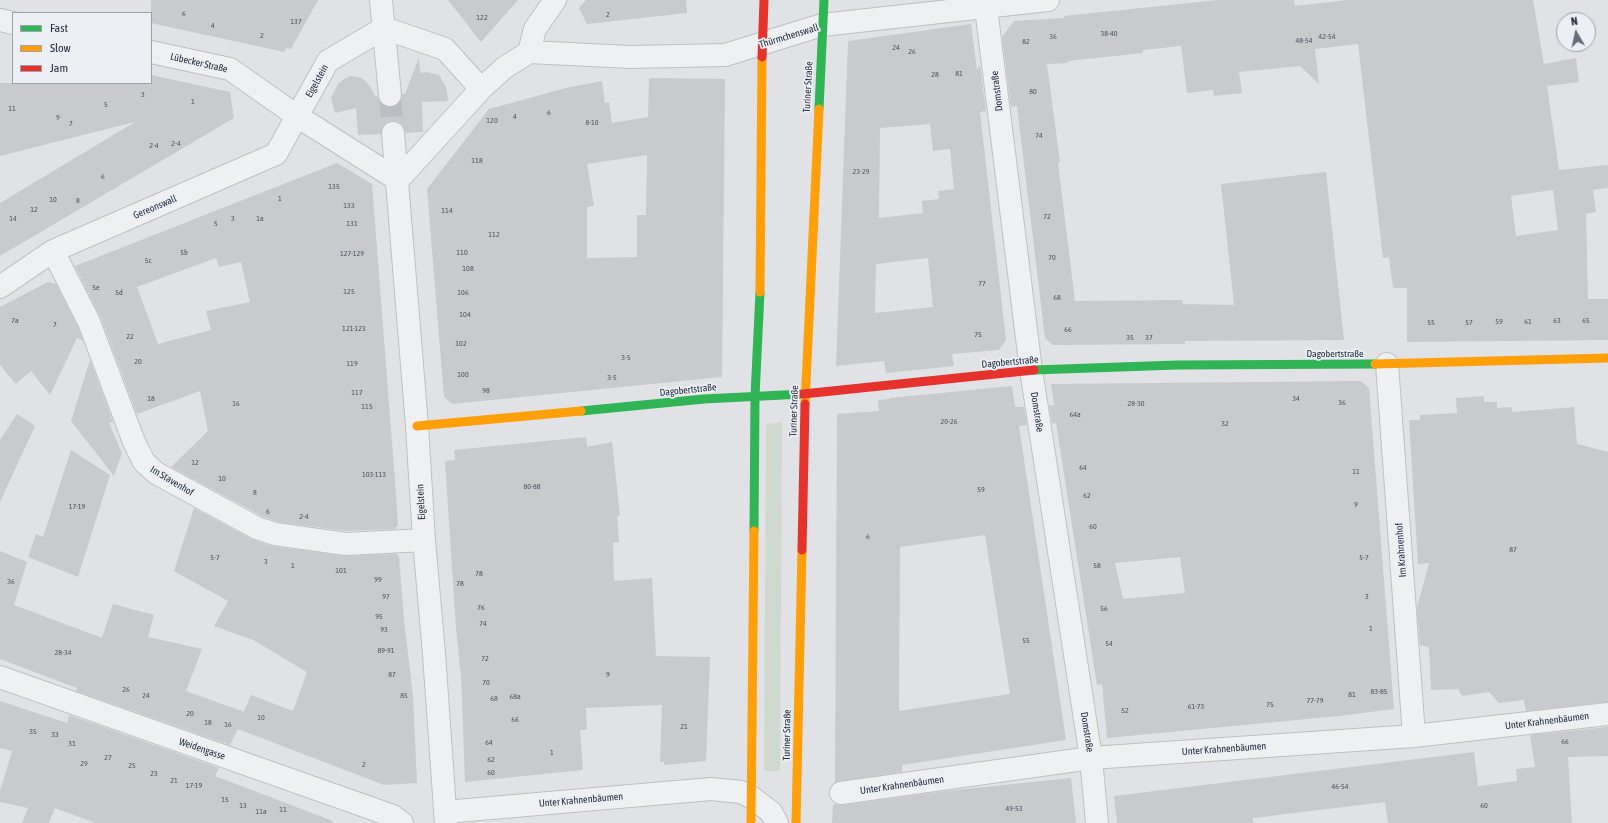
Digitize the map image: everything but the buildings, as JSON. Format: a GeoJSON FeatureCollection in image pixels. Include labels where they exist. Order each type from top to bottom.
{"type":"FeatureCollection","features":[{"type":"Feature","properties":{"kind":"main road"},"geometry":{"type":"LineString","coordinates":[[751,823],[756,396],[761,275],[761,75],[764,0]]}},
{"type":"Feature","properties":{"kind":"main road","name":"Turiner Straße"},"geometry":{"type":"LineString","coordinates":[[796,823],[805,394],[824,0]]}},
{"type":"Feature","properties":{"kind":"main road","name":"Dagobertstraße"},"geometry":{"type":"LineString","coordinates":[[417,426],[704,399],[805,394],[1031,370],[1177,365],[1387,364],[1608,358]]}},
{"type":"Feature","properties":{"kind":"street"},"geometry":{"type":"LineString","coordinates":[[381,0],[390,95]]}},
{"type":"Feature","properties":{"kind":"street"},"geometry":{"type":"LineString","coordinates":[[297,116],[398,180],[481,89],[504,68],[528,52],[535,29],[555,0]]}},
{"type":"Feature","properties":{"kind":"street","name":"Thürmchenswall"},"geometry":{"type":"LineString","coordinates":[[528,52],[630,57],[725,55],[822,25],[986,4],[1048,0]]}},
{"type":"Feature","properties":{"kind":"street","name":"Domstraße"},"geometry":{"type":"LineString","coordinates":[[986,4],[1031,370],[1092,758],[1097,823]]}},
{"type":"Feature","properties":{"kind":"street"},"geometry":{"type":"LineString","coordinates":[[0,20],[12,23]]}},
{"type":"Feature","properties":{"kind":"street"},"geometry":{"type":"LineString","coordinates":[[384,28],[445,49],[481,89]]}},
{"type":"Feature","properties":{"kind":"street","name":"Eigelstein"},"geometry":{"type":"LineString","coordinates":[[297,116],[328,61],[384,28]]}},
{"type":"Feature","properties":{"kind":"street","name":"Lübecker Straße"},"geometry":{"type":"LineString","coordinates":[[152,52],[230,69],[297,116]]}},
{"type":"Feature","properties":{"kind":"street","name":"Gereonswall"},"geometry":{"type":"LineString","coordinates":[[0,286],[53,251],[276,154],[297,116]]}},
{"type":"Feature","properties":{"kind":"street","name":"Eigelstein"},"geometry":{"type":"LineString","coordinates":[[394,133],[417,426],[424,540],[434,654],[445,818]]}},
{"type":"Feature","properties":{"kind":"street","name":"Im Stavenhof"},"geometry":{"type":"LineString","coordinates":[[53,251],[89,322],[134,442],[144,462],[156,473],[257,528],[275,534],[346,544],[424,540]]}},
{"type":"Feature","properties":{"kind":"street","name":"Im Krahnenhof"},"geometry":{"type":"LineString","coordinates":[[1387,364],[1414,736]]}},
{"type":"Feature","properties":{"kind":"street","name":"Weidengasse"},"geometry":{"type":"LineString","coordinates":[[0,677],[393,816],[402,823]]}},
{"type":"Feature","properties":{"kind":"street","name":"Unter Krahnenbäumen"},"geometry":{"type":"LineString","coordinates":[[841,793],[1092,758],[1414,736],[1608,714]]}},
{"type":"Feature","properties":{"kind":"street","name":"Unter Krahnenbäumen"},"geometry":{"type":"LineString","coordinates":[[445,818],[710,788],[741,792],[751,797],[771,812],[776,823]]}},
{"type":"Feature","properties":{"kind":"shaded area"},"geometry":{"type":"Polygon","coordinates":[[[782,422],[780,771],[764,771],[766,424],[782,422]]]}},
{"type":"Feature","properties":{"kind":"tunnel"},"geometry":{"type":"LineString","coordinates":[[390,95],[393,133]]}},
{"type":"Feature","properties":{"kind":"traffic: fast"},"geometry":{"type":"LineString","coordinates":[[819,109],[824,0]]}},
{"type":"Feature","properties":{"kind":"traffic: fast"},"geometry":{"type":"LineString","coordinates":[[754,531],[755,396],[760,292]]}},
{"type":"Feature","properties":{"kind":"traffic: fast"},"geometry":{"type":"LineString","coordinates":[[1034,370],[1177,365],[1375,364]]}},
{"type":"Feature","properties":{"kind":"traffic: fast"},"geometry":{"type":"LineString","coordinates":[[581,411],[704,399],[803,394]]}},
{"type":"Feature","properties":{"kind":"traffic: slow"},"geometry":{"type":"LineString","coordinates":[[760,292],[762,57]]}},
{"type":"Feature","properties":{"kind":"traffic: slow"},"geometry":{"type":"LineString","coordinates":[[805,404],[819,109]]}},
{"type":"Feature","properties":{"kind":"traffic: slow"},"geometry":{"type":"LineString","coordinates":[[1375,364],[1608,358]]}},
{"type":"Feature","properties":{"kind":"traffic: slow"},"geometry":{"type":"LineString","coordinates":[[417,426],[581,411]]}},
{"type":"Feature","properties":{"kind":"traffic: slow"},"geometry":{"type":"LineString","coordinates":[[751,823],[754,531]]}},
{"type":"Feature","properties":{"kind":"traffic: slow"},"geometry":{"type":"LineString","coordinates":[[796,823],[802,550]]}},
{"type":"Feature","properties":{"kind":"traffic: jam"},"geometry":{"type":"LineString","coordinates":[[762,57],[764,0]]}},
{"type":"Feature","properties":{"kind":"traffic: jam"},"geometry":{"type":"LineString","coordinates":[[803,394],[1034,370]]}},
{"type":"Feature","properties":{"kind":"traffic: jam"},"geometry":{"type":"LineString","coordinates":[[802,550],[805,404]]}}]}
